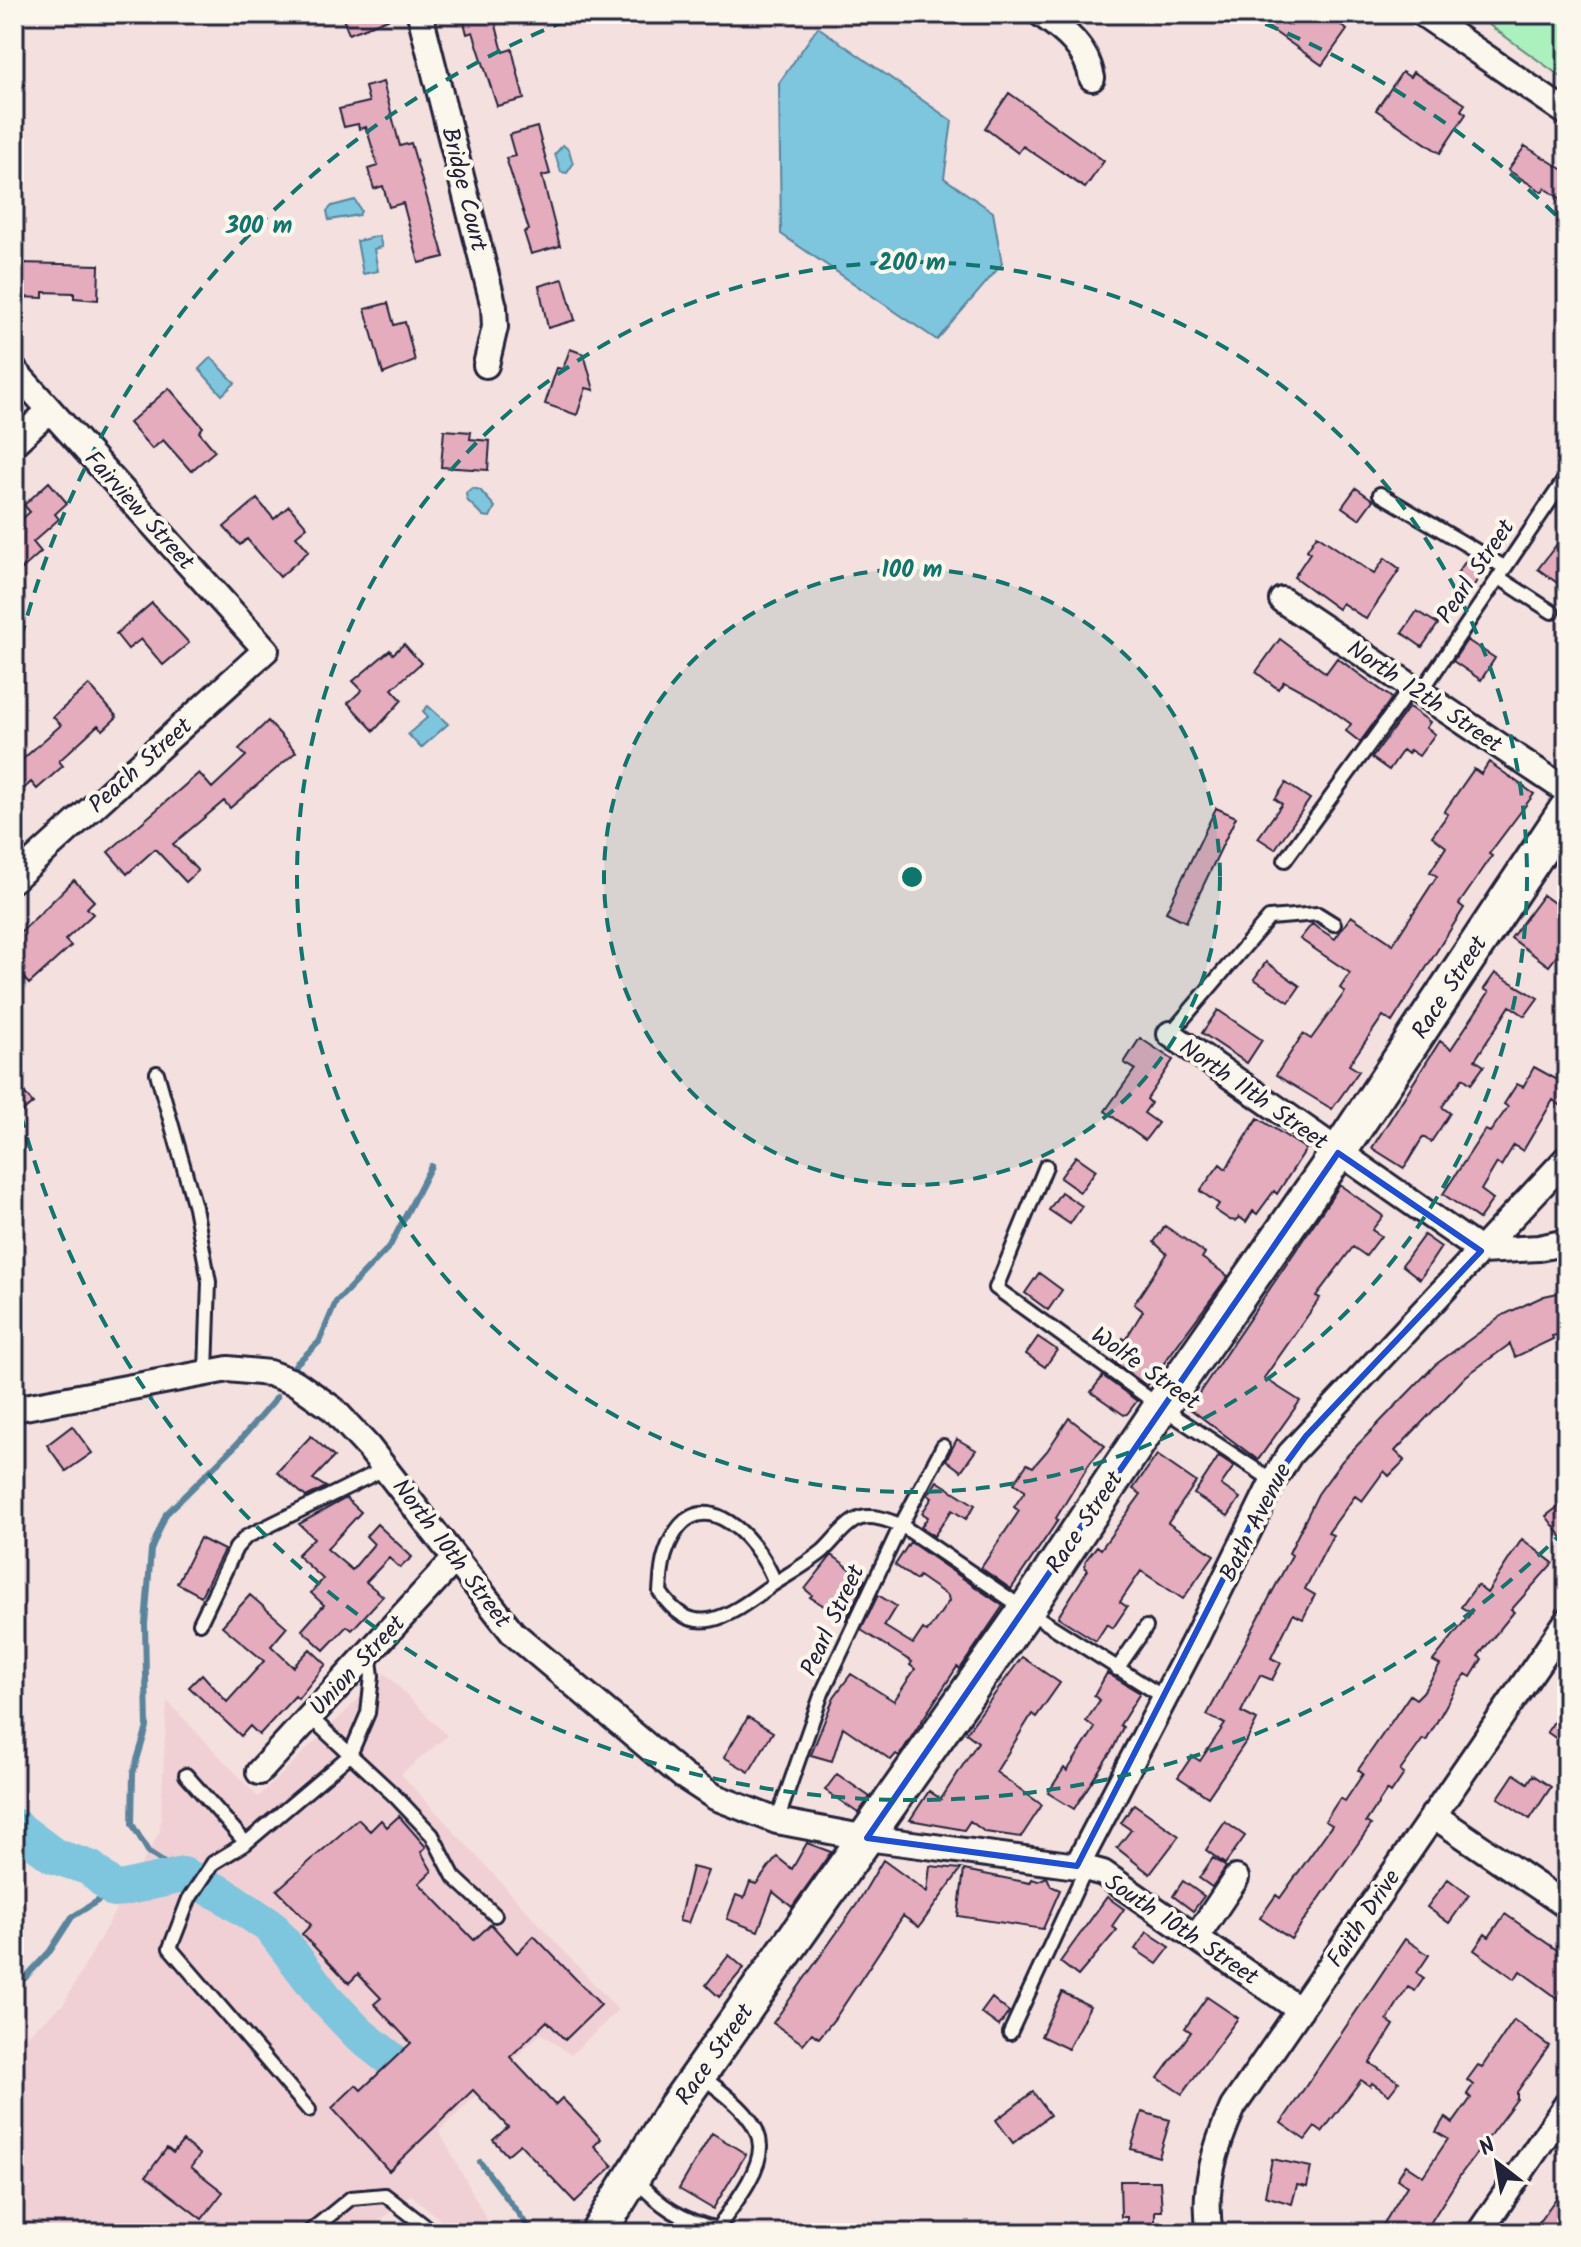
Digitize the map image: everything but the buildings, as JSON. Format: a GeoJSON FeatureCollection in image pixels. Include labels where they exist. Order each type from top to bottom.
{"type":"FeatureCollection","features":[{"type":"Feature","properties":{"kind":"main road","name":"Race Street"},"geometry":{"type":"LineString","coordinates":[[598,2233],[699,2074],[1026,1610],[1161,1407],[1338,1153],[1567,809]]}},
{"type":"Feature","properties":{"kind":"street","name":"Bridge Court"},"geometry":{"type":"LineString","coordinates":[[420,14],[494,307],[495,327],[486,365]]}},
{"type":"Feature","properties":{"kind":"street"},"geometry":{"type":"LineString","coordinates":[[1041,14],[1079,46],[1090,63],[1092,78]]}},
{"type":"Feature","properties":{"kind":"street"},"geometry":{"type":"LineString","coordinates":[[1423,14],[1567,113]]}},
{"type":"Feature","properties":{"kind":"street","name":"Fairview Street"},"geometry":{"type":"LineString","coordinates":[[14,370],[266,650]]}},
{"type":"Feature","properties":{"kind":"street"},"geometry":{"type":"LineString","coordinates":[[14,443],[50,410]]}},
{"type":"Feature","properties":{"kind":"street","name":"North 12th Street"},"geometry":{"type":"LineString","coordinates":[[1282,600],[1567,791]]}},
{"type":"Feature","properties":{"kind":"street","name":"Peach Street"},"geometry":{"type":"LineString","coordinates":[[14,879],[266,650]]}},
{"type":"Feature","properties":{"kind":"street","name":"North 11th Street"},"geometry":{"type":"LineString","coordinates":[[1170,1034],[1481,1251]]}},
{"type":"Feature","properties":{"kind":"street","name":"Bath Avenue"},"geometry":{"type":"LineString","coordinates":[[1082,1867],[1273,1481],[1306,1436],[1567,1158]]}},
{"type":"Feature","properties":{"kind":"street"},"geometry":{"type":"LineString","coordinates":[[1481,1251],[1539,1248],[1567,1242]]}},
{"type":"Feature","properties":{"kind":"street","name":"North 10th Street"},"geometry":{"type":"LineString","coordinates":[[14,1409],[206,1372],[240,1369],[296,1383],[333,1409],[386,1468],[513,1633],[683,1776],[715,1797],[777,1821],[867,1838]]}},
{"type":"Feature","properties":{"kind":"street","name":"Union Street"},"geometry":{"type":"LineString","coordinates":[[259,1772],[455,1559]]}},
{"type":"Feature","properties":{"kind":"street","name":"Faith Drive"},"geometry":{"type":"LineString","coordinates":[[1210,2233],[1208,2199],[1219,2139],[1233,2107],[1567,1621]]}},
{"type":"Feature","properties":{"kind":"street"},"geometry":{"type":"LineString","coordinates":[[1433,1815],[1567,1906]]}},
{"type":"Feature","properties":{"kind":"street","name":"South 10th Street"},"geometry":{"type":"LineString","coordinates":[[867,1838],[1082,1867],[1103,1873],[1300,2010]]}},
{"type":"Feature","properties":{"kind":"street"},"geometry":{"type":"LineString","coordinates":[[1196,1938],[1236,1878]]}},
{"type":"Feature","properties":{"kind":"street"},"geometry":{"type":"LineString","coordinates":[[1479,2233],[1567,2104]]}},
{"type":"Feature","properties":{"kind":"lane","name":"Pearl Street"},"geometry":{"type":"LineString","coordinates":[[1285,860],[1416,689],[1567,476]]}},
{"type":"Feature","properties":{"kind":"lane"},"geometry":{"type":"LineString","coordinates":[[1380,494],[1501,572],[1552,612]]}},
{"type":"Feature","properties":{"kind":"lane"},"geometry":{"type":"LineString","coordinates":[[1170,1034],[1269,918],[1318,914],[1334,924]]}},
{"type":"Feature","properties":{"kind":"lane"},"geometry":{"type":"LineString","coordinates":[[157,1073],[195,1207],[209,1282],[206,1372]]}},
{"type":"Feature","properties":{"kind":"lane","name":"Wolfe Street"},"geometry":{"type":"LineString","coordinates":[[1046,1166],[996,1288],[1161,1407],[1273,1481]]}},
{"type":"Feature","properties":{"kind":"lane","name":"Pearl Street"},"geometry":{"type":"LineString","coordinates":[[777,1821],[822,1693],[901,1525],[943,1446]]}},
{"type":"Feature","properties":{"kind":"lane"},"geometry":{"type":"LineString","coordinates":[[200,1623],[236,1548],[246,1537],[386,1468]]}},
{"type":"Feature","properties":{"kind":"lane"},"geometry":{"type":"LineString","coordinates":[[775,1583],[767,1561],[744,1533],[724,1518],[705,1512],[691,1517],[676,1531],[664,1556],[660,1592],[672,1611],[687,1618],[716,1620],[732,1615],[797,1571],[853,1521],[868,1517],[901,1525],[1026,1610],[1165,1698]]}},
{"type":"Feature","properties":{"kind":"lane"},"geometry":{"type":"LineString","coordinates":[[1117,1669],[1146,1627]]}},
{"type":"Feature","properties":{"kind":"lane"},"geometry":{"type":"LineString","coordinates":[[309,2110],[170,1948],[189,1899],[213,1863],[246,1843],[350,1755],[368,1713],[372,1676],[369,1653]]}},
{"type":"Feature","properties":{"kind":"lane"},"geometry":{"type":"LineString","coordinates":[[310,1717],[432,1835],[454,1877],[495,1915]]}},
{"type":"Feature","properties":{"kind":"lane"},"geometry":{"type":"LineString","coordinates":[[186,1775],[246,1843]]}},
{"type":"Feature","properties":{"kind":"lane","name":"Bath Avenue"},"geometry":{"type":"LineString","coordinates":[[1010,2033],[1082,1867]]}},
{"type":"Feature","properties":{"kind":"lane"},"geometry":{"type":"LineString","coordinates":[[633,2177],[660,2206],[690,2222],[717,2229],[738,2199],[759,2160],[763,2141],[754,2124],[725,2094],[699,2074]]}},
{"type":"Feature","properties":{"kind":"lane"},"geometry":{"type":"LineString","coordinates":[[308,2233],[351,2198],[385,2195],[434,2233]]}},
{"type":"Feature","properties":{"kind":"highlighted area"},"geometry":{"type":"Polygon","coordinates":[[[1338,1153],[1481,1251],[1306,1436],[1273,1481],[1077,1866],[867,1838],[1161,1407],[1338,1153]]]}},
{"type":"Feature","properties":{"kind":"shaded area"},"geometry":{"type":"Polygon","coordinates":[[[385,1673],[447,1736],[401,1774],[618,2010],[571,2055],[541,2033],[439,2131],[494,2233],[456,2233],[411,2195],[365,2233],[14,2233],[14,2046],[63,2005],[160,1831],[167,1701],[258,1797],[385,1673]]]}},
{"type":"Feature","properties":{"kind":"green space"},"geometry":{"type":"Polygon","coordinates":[[[1474,14],[1567,14],[1567,81],[1474,14]]]}},
{"type":"Feature","properties":{"kind":"water"},"geometry":{"type":"Polygon","coordinates":[[[818,27],[952,121],[944,178],[993,212],[1002,264],[937,340],[781,234],[779,83],[818,27]]]}},
{"type":"Feature","properties":{"kind":"water"},"geometry":{"type":"Polygon","coordinates":[[[563,145],[569,150],[573,164],[567,173],[561,172],[555,154],[563,145]]]}},
{"type":"Feature","properties":{"kind":"water"},"geometry":{"type":"Polygon","coordinates":[[[355,200],[361,211],[359,215],[329,220],[327,211],[332,206],[355,200]]]}},
{"type":"Feature","properties":{"kind":"water"},"geometry":{"type":"Polygon","coordinates":[[[379,236],[382,247],[374,249],[378,271],[363,274],[357,241],[379,236]]]}},
{"type":"Feature","properties":{"kind":"water"},"geometry":{"type":"Polygon","coordinates":[[[211,357],[235,383],[222,395],[199,369],[211,357]]]}},
{"type":"Feature","properties":{"kind":"water"},"geometry":{"type":"Polygon","coordinates":[[[472,488],[480,490],[495,507],[490,517],[483,516],[467,500],[466,493],[472,488]]]}},
{"type":"Feature","properties":{"kind":"water"},"geometry":{"type":"Polygon","coordinates":[[[428,706],[448,724],[421,748],[408,734],[428,717],[423,711],[428,706]]]}},
{"type":"Feature","properties":{"kind":"waterway"},"geometry":{"type":"LineString","coordinates":[[295,1365],[319,1342],[336,1302],[390,1246],[431,1166]]}},
{"type":"Feature","properties":{"kind":"waterway"},"geometry":{"type":"LineString","coordinates":[[183,1875],[149,1853],[132,1824],[133,1773],[147,1727],[145,1624],[151,1550],[166,1514],[236,1445],[277,1397]]}},
{"type":"Feature","properties":{"kind":"waterway"},"geometry":{"type":"LineString","coordinates":[[14,1826],[54,1856],[90,1868],[115,1890],[183,1875],[222,1894],[271,1927],[325,1998],[360,2035],[411,2075]]}},
{"type":"Feature","properties":{"kind":"waterway"},"geometry":{"type":"LineString","coordinates":[[25,1978],[50,1951],[72,1917],[115,1890]]}},
{"type":"Feature","properties":{"kind":"waterway"},"geometry":{"type":"LineString","coordinates":[[480,2162],[533,2233]]}}]}
